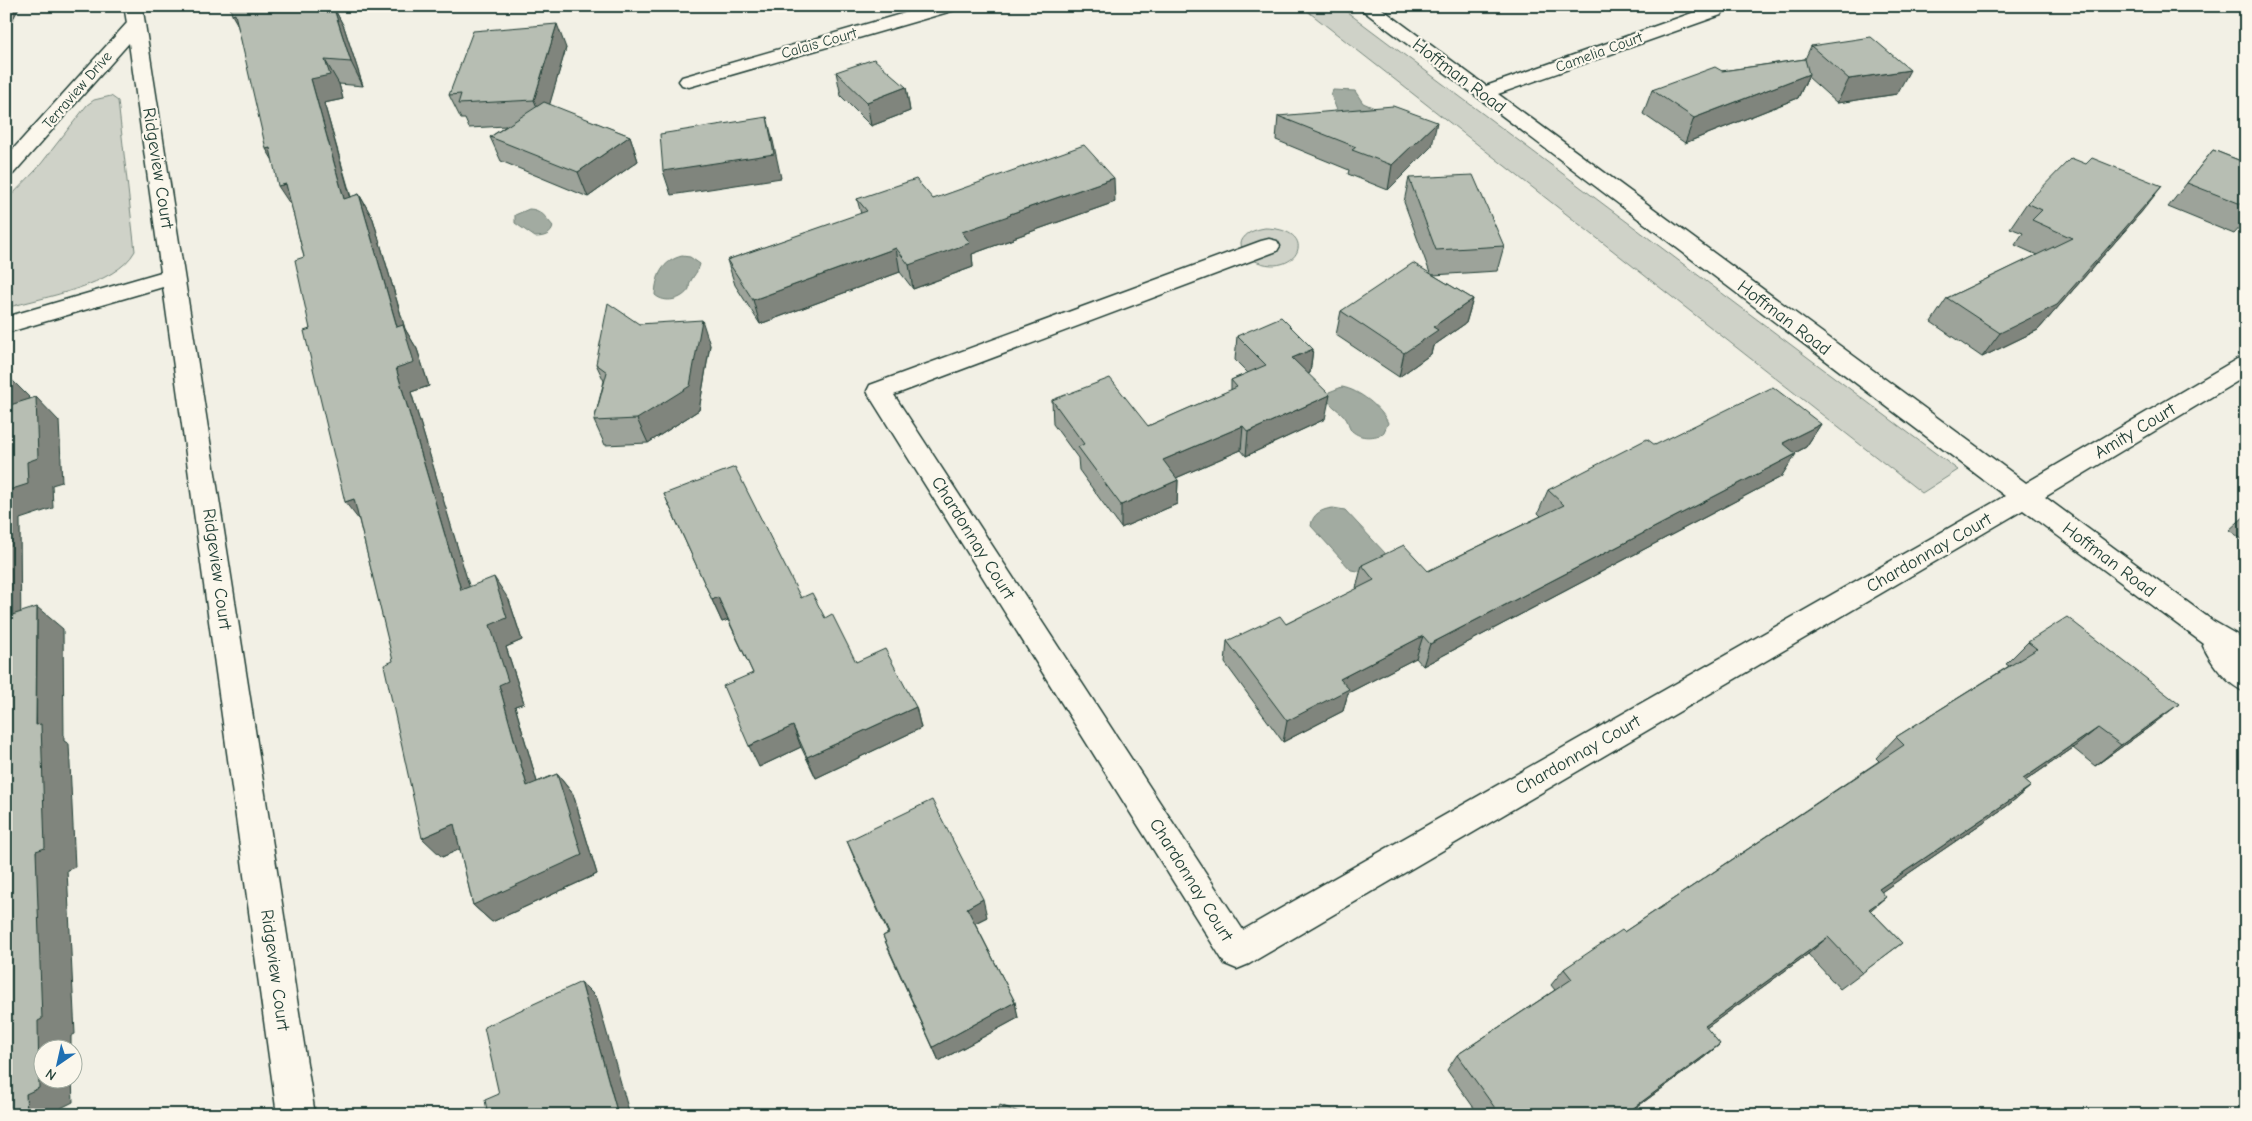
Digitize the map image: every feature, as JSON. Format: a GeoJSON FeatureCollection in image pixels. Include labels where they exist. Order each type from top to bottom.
{"type":"FeatureCollection","features":[{"type":"Feature","properties":{"kind":"street","name":"Calais Court"},"geometry":{"type":"LineString","coordinates":[[689,81],[949,6]]}},
{"type":"Feature","properties":{"kind":"street","name":"Hoffman Road"},"geometry":{"type":"LineString","coordinates":[[1366,6],[2202,629],[2246,656]]}},
{"type":"Feature","properties":{"kind":"street","name":"Camelia Court"},"geometry":{"type":"LineString","coordinates":[[1482,93],[1715,11]]}},
{"type":"Feature","properties":{"kind":"street","name":"Terraview Drive"},"geometry":{"type":"LineString","coordinates":[[6,170],[135,15]]}},
{"type":"Feature","properties":{"kind":"street","name":"Ridgeview Court"},"geometry":{"type":"LineString","coordinates":[[135,15],[296,1115]]}},
{"type":"Feature","properties":{"kind":"street","name":"Chardonnay Court"},"geometry":{"type":"LineString","coordinates":[[1269,246],[879,391],[1237,952],[2024,497]]}},
{"type":"Feature","properties":{"kind":"street"},"geometry":{"type":"LineString","coordinates":[[6,325],[174,276]]}},
{"type":"Feature","properties":{"kind":"street","name":"Amity Court"},"geometry":{"type":"LineString","coordinates":[[2024,497],[2246,365]]}},
{"type":"Feature","properties":{"kind":"street","name":"Hoffman Road"},"geometry":{"type":"LineString","coordinates":[[2202,629],[2246,680]]}},
{"type":"Feature","properties":{"kind":"shaded area"},"geometry":{"type":"Polygon","coordinates":[[[1301,6],[1339,6],[1958,470],[1922,493],[1301,6]]]}},
{"type":"Feature","properties":{"kind":"shaded area"},"geometry":{"type":"Polygon","coordinates":[[[1333,90],[1355,91],[1363,103],[1377,109],[1338,113],[1331,95],[1333,90]]]}},
{"type":"Feature","properties":{"kind":"shaded area"},"geometry":{"type":"Polygon","coordinates":[[[111,96],[118,101],[135,251],[126,263],[96,282],[6,308],[6,201],[37,169],[87,105],[94,100],[111,96]]]}},
{"type":"Feature","properties":{"kind":"shaded area"},"geometry":{"type":"Polygon","coordinates":[[[529,209],[540,212],[545,217],[553,226],[551,232],[544,236],[535,237],[515,223],[515,215],[529,209]]]}},
{"type":"Feature","properties":{"kind":"shaded area"},"geometry":{"type":"Polygon","coordinates":[[[1265,228],[1283,231],[1294,236],[1298,244],[1297,252],[1291,259],[1281,264],[1268,265],[1253,260],[1246,255],[1241,245],[1245,236],[1265,228]]]}},
{"type":"Feature","properties":{"kind":"shaded area"},"geometry":{"type":"Polygon","coordinates":[[[682,256],[690,257],[700,264],[690,282],[689,289],[682,296],[673,300],[659,298],[655,295],[661,270],[675,258],[682,256]]]}},
{"type":"Feature","properties":{"kind":"shaded area"},"geometry":{"type":"Polygon","coordinates":[[[1342,387],[1362,395],[1375,405],[1388,423],[1383,434],[1366,437],[1357,435],[1350,429],[1344,416],[1328,401],[1329,392],[1342,387]]]}},
{"type":"Feature","properties":{"kind":"shaded area"},"geometry":{"type":"Polygon","coordinates":[[[1333,508],[1345,510],[1385,553],[1381,564],[1366,572],[1351,570],[1311,526],[1313,518],[1318,513],[1333,508]]]}},
{"type":"Feature","properties":{"kind":"building"},"geometry":{"type":"Polygon","coordinates":[[[230,6],[311,6],[312,9],[322,6],[333,6],[351,62],[325,60],[330,75],[311,79],[344,199],[359,194],[397,327],[403,325],[414,362],[396,368],[461,590],[494,577],[507,618],[490,625],[508,681],[499,685],[527,786],[557,774],[582,855],[473,905],[454,824],[422,838],[384,665],[393,661],[354,499],[345,502],[304,331],[310,329],[295,260],[304,257],[286,184],[278,186],[270,148],[266,149],[235,14],[232,15],[230,6]]]}},
{"type":"Feature","properties":{"kind":"building"},"geometry":{"type":"Polygon","coordinates":[[[557,24],[534,100],[458,104],[461,94],[449,95],[473,31],[557,24]]]}},
{"type":"Feature","properties":{"kind":"building"},"geometry":{"type":"Polygon","coordinates":[[[1871,37],[1910,70],[1849,79],[1811,46],[1871,37]]]}},
{"type":"Feature","properties":{"kind":"building"},"geometry":{"type":"Polygon","coordinates":[[[874,59],[906,87],[867,102],[836,72],[874,59]]]}},
{"type":"Feature","properties":{"kind":"building"},"geometry":{"type":"Polygon","coordinates":[[[1805,59],[1809,74],[1694,118],[1652,90],[1715,67],[1722,71],[1805,59]]]}},
{"type":"Feature","properties":{"kind":"building"},"geometry":{"type":"Polygon","coordinates":[[[544,102],[630,136],[578,172],[490,137],[544,102]]]}},
{"type":"Feature","properties":{"kind":"building"},"geometry":{"type":"Polygon","coordinates":[[[1393,106],[1437,122],[1392,165],[1352,150],[1356,147],[1278,116],[1393,106]]]}},
{"type":"Feature","properties":{"kind":"building"},"geometry":{"type":"Polygon","coordinates":[[[767,117],[774,154],[663,171],[660,134],[767,117]]]}},
{"type":"Feature","properties":{"kind":"building"},"geometry":{"type":"Polygon","coordinates":[[[1084,145],[1114,178],[962,232],[970,243],[909,265],[896,248],[753,300],[727,260],[867,211],[857,199],[916,179],[933,199],[1084,145]]]}},
{"type":"Feature","properties":{"kind":"building"},"geometry":{"type":"Polygon","coordinates":[[[2213,150],[2246,163],[2246,206],[2187,183],[2213,150]]]}},
{"type":"Feature","properties":{"kind":"building"},"geometry":{"type":"Polygon","coordinates":[[[2071,158],[2086,164],[2092,158],[2162,186],[2057,305],[2000,333],[1947,298],[2072,238],[2032,220],[2042,210],[2027,203],[2071,158]]]}},
{"type":"Feature","properties":{"kind":"building"},"geometry":{"type":"Polygon","coordinates":[[[1473,175],[1504,246],[1436,250],[1409,178],[1473,175]]]}},
{"type":"Feature","properties":{"kind":"building"},"geometry":{"type":"Polygon","coordinates":[[[1413,263],[1473,299],[1433,327],[1438,330],[1404,353],[1341,311],[1413,263]]]}},
{"type":"Feature","properties":{"kind":"building"},"geometry":{"type":"Polygon","coordinates":[[[608,303],[639,324],[702,320],[690,386],[637,419],[594,421],[607,372],[596,364],[608,303]]]}},
{"type":"Feature","properties":{"kind":"building"},"geometry":{"type":"Polygon","coordinates":[[[1281,317],[1313,349],[1292,358],[1330,395],[1248,432],[1243,426],[1163,460],[1178,480],[1121,505],[1078,447],[1084,444],[1052,400],[1110,378],[1148,426],[1237,387],[1231,380],[1266,365],[1237,336],[1281,317]]]}},
{"type":"Feature","properties":{"kind":"building"},"geometry":{"type":"Polygon","coordinates":[[[6,374],[7,406],[36,397],[38,458],[27,462],[28,484],[6,491],[6,374]]]}},
{"type":"Feature","properties":{"kind":"building"},"geometry":{"type":"Polygon","coordinates":[[[1773,387],[1821,424],[1783,443],[1796,454],[1430,644],[1423,636],[1340,679],[1349,689],[1287,721],[1227,641],[1280,616],[1286,624],[1374,580],[1362,565],[1404,545],[1428,571],[1564,505],[1548,490],[1647,439],[1655,445],[1773,387]]]}},
{"type":"Feature","properties":{"kind":"building"},"geometry":{"type":"Polygon","coordinates":[[[735,467],[801,598],[812,593],[825,618],[832,614],[856,662],[885,649],[916,707],[807,757],[793,726],[749,746],[723,686],[753,673],[718,597],[712,600],[664,494],[735,467]]]}},
{"type":"Feature","properties":{"kind":"building"},"geometry":{"type":"Polygon","coordinates":[[[37,607],[36,725],[41,724],[45,848],[36,851],[42,1019],[38,1021],[38,1038],[32,1038],[32,1088],[39,1088],[26,1094],[27,1115],[6,1115],[6,617],[37,607]]]}},
{"type":"Feature","properties":{"kind":"building"},"geometry":{"type":"Polygon","coordinates":[[[2067,617],[2179,704],[2121,745],[2098,728],[2023,779],[2031,786],[1879,889],[1886,897],[1869,909],[1902,943],[1862,973],[1828,937],[1705,1026],[1720,1044],[1624,1115],[1500,1115],[1457,1055],[1572,979],[1564,969],[1622,930],[1624,932],[1904,745],[1896,737],[2037,649],[2028,642],[2067,617]]]}},
{"type":"Feature","properties":{"kind":"building"},"geometry":{"type":"Polygon","coordinates":[[[932,800],[983,899],[967,908],[1015,1002],[933,1047],[883,936],[889,933],[847,841],[932,800]]]}},
{"type":"Feature","properties":{"kind":"building"},"geometry":{"type":"Polygon","coordinates":[[[581,982],[618,1115],[488,1115],[485,1100],[499,1094],[484,1027],[581,982]]]}},
{"type":"Feature","properties":{"kind":"building"},"geometry":{"type":"Polygon","coordinates":[[[1000,1105],[1027,1115],[996,1115],[1000,1105]]]}}]}
